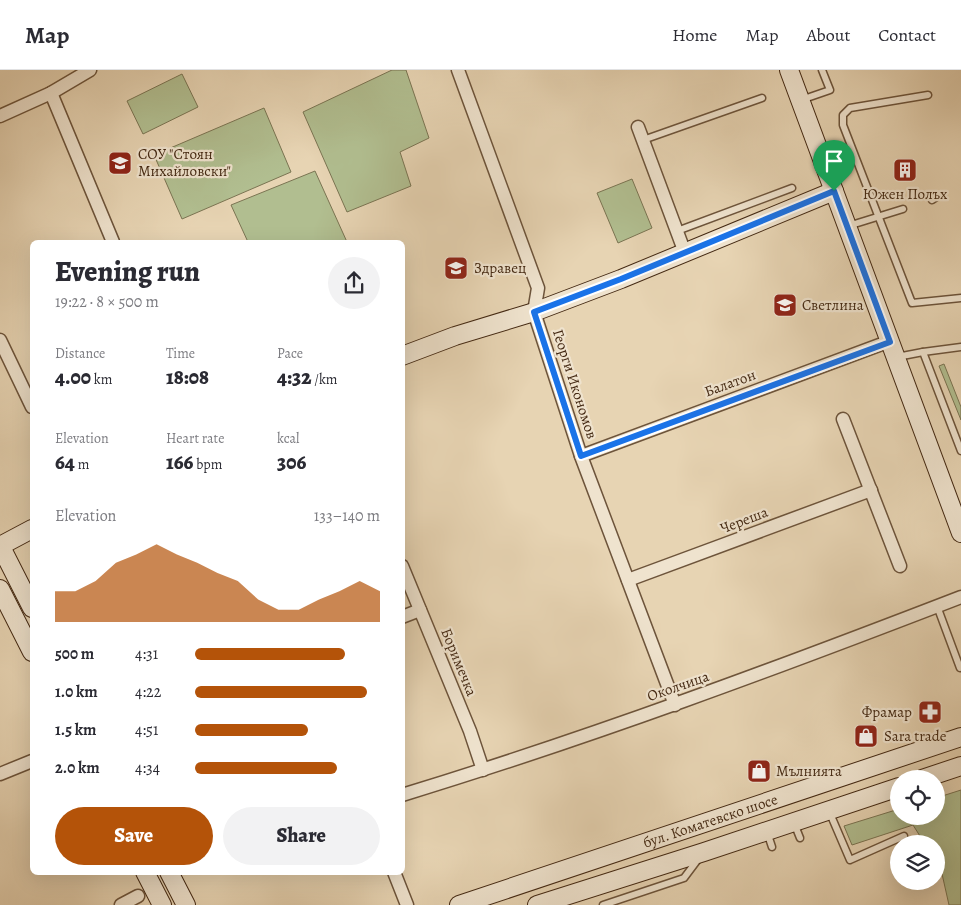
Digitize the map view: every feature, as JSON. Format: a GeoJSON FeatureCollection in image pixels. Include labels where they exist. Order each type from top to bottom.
{"type":"FeatureCollection","features":[{"type":"Feature","properties":{"kind":"street"},"geometry":{"type":"LineString","coordinates":[[0,116],[51,93],[90,70]]}},
{"type":"Feature","properties":{"kind":"street","name":"Георги Икономов"},"geometry":{"type":"LineString","coordinates":[[458,70],[538,288],[534,312],[581,456],[676,705]]}},
{"type":"Feature","properties":{"kind":"street"},"geometry":{"type":"LineString","coordinates":[[789,70],[961,533]]}},
{"type":"Feature","properties":{"kind":"street"},"geometry":{"type":"LineString","coordinates":[[51,93],[112,240]]}},
{"type":"Feature","properties":{"kind":"street"},"geometry":{"type":"LineString","coordinates":[[638,127],[685,253]]}},
{"type":"Feature","properties":{"kind":"street"},"geometry":{"type":"LineString","coordinates":[[405,355],[455,336],[534,312],[621,279],[834,191]]}},
{"type":"Feature","properties":{"kind":"street"},"geometry":{"type":"LineString","coordinates":[[0,340],[30,403]]}},
{"type":"Feature","properties":{"kind":"street","name":"Балатон"},"geometry":{"type":"LineString","coordinates":[[581,456],[893,349]]}},
{"type":"Feature","properties":{"kind":"street"},"geometry":{"type":"LineString","coordinates":[[844,419],[900,566]]}},
{"type":"Feature","properties":{"kind":"street","name":"Череша"},"geometry":{"type":"LineString","coordinates":[[628,580],[871,490]]}},
{"type":"Feature","properties":{"kind":"street"},"geometry":{"type":"LineString","coordinates":[[30,530],[0,546],[30,604]]}},
{"type":"Feature","properties":{"kind":"street","name":"Боримечка"},"geometry":{"type":"LineString","coordinates":[[405,573],[470,731],[483,770]]}},
{"type":"Feature","properties":{"kind":"street"},"geometry":{"type":"LineString","coordinates":[[0,589],[30,648]]}},
{"type":"Feature","properties":{"kind":"street","name":"Околчица"},"geometry":{"type":"LineString","coordinates":[[405,794],[676,705],[961,597]]}},
{"type":"Feature","properties":{"kind":"street"},"geometry":{"type":"LineString","coordinates":[[405,616],[420,610]]}},
{"type":"Feature","properties":{"kind":"street","name":"бул. Коматевско шосе"},"geometry":{"type":"LineString","coordinates":[[459,905],[961,736]]}},
{"type":"Feature","properties":{"kind":"street"},"geometry":{"type":"LineString","coordinates":[[0,774],[30,762]]}},
{"type":"Feature","properties":{"kind":"street"},"geometry":{"type":"LineString","coordinates":[[945,771],[961,766]]}},
{"type":"Feature","properties":{"kind":"street","name":"бул. Коматевско шосе"},"geometry":{"type":"LineString","coordinates":[[536,905],[704,852],[769,839],[797,830],[829,810],[890,790]]}},
{"type":"Feature","properties":{"kind":"street"},"geometry":{"type":"LineString","coordinates":[[147,875],[162,905]]}},
{"type":"Feature","properties":{"kind":"street"},"geometry":{"type":"LineString","coordinates":[[171,875],[186,905]]}},
{"type":"Feature","properties":{"kind":"street"},"geometry":{"type":"LineString","coordinates":[[395,875],[407,905]]}},
{"type":"Feature","properties":{"kind":"street"},"geometry":{"type":"LineString","coordinates":[[121,905],[138,896]]}},
{"type":"Feature","properties":{"kind":"lane"},"geometry":{"type":"LineString","coordinates":[[800,100],[830,90],[822,70]]}},
{"type":"Feature","properties":{"kind":"lane"},"geometry":{"type":"LineString","coordinates":[[928,95],[850,108],[843,115],[843,125],[912,303],[961,298]]}},
{"type":"Feature","properties":{"kind":"lane"},"geometry":{"type":"LineString","coordinates":[[643,140],[762,98]]}},
{"type":"Feature","properties":{"kind":"lane"},"geometry":{"type":"LineString","coordinates":[[677,231],[792,188]]}},
{"type":"Feature","properties":{"kind":"lane"},"geometry":{"type":"LineString","coordinates":[[847,226],[903,209]]}},
{"type":"Feature","properties":{"kind":"lane"},"geometry":{"type":"LineString","coordinates":[[893,349],[924,352],[961,347]]}},
{"type":"Feature","properties":{"kind":"lane"},"geometry":{"type":"LineString","coordinates":[[924,352],[961,451]]}},
{"type":"Feature","properties":{"kind":"lane"},"geometry":{"type":"LineString","coordinates":[[937,606],[960,668]]}},
{"type":"Feature","properties":{"kind":"lane"},"geometry":{"type":"LineString","coordinates":[[829,810],[850,860],[890,842]]}},
{"type":"Feature","properties":{"kind":"lane"},"geometry":{"type":"LineString","coordinates":[[603,905],[684,878],[704,852]]}},
{"type":"Feature","properties":{"kind":"green space"},"geometry":{"type":"Polygon","coordinates":[[[392,70],[406,70],[429,138],[400,152],[411,186],[347,212],[303,112],[392,70]]]}},
{"type":"Feature","properties":{"kind":"green space"},"geometry":{"type":"Polygon","coordinates":[[[182,74],[198,107],[143,134],[127,101],[182,74]]]}},
{"type":"Feature","properties":{"kind":"green space"},"geometry":{"type":"Polygon","coordinates":[[[264,108],[291,172],[182,219],[154,155],[264,108]]]}},
{"type":"Feature","properties":{"kind":"green space"},"geometry":{"type":"Polygon","coordinates":[[[315,171],[346,240],[247,240],[231,205],[315,171]]]}},
{"type":"Feature","properties":{"kind":"green space"},"geometry":{"type":"Polygon","coordinates":[[[632,179],[652,228],[618,243],[597,193],[632,179]]]}},
{"type":"Feature","properties":{"kind":"green space"},"geometry":{"type":"Polygon","coordinates":[[[944,364],[961,407],[961,420],[939,366],[944,364]]]}},
{"type":"Feature","properties":{"kind":"green space"},"geometry":{"type":"Polygon","coordinates":[[[961,790],[961,905],[949,905],[945,887],[945,835],[919,835],[913,825],[945,825],[945,795],[961,790]]]}},
{"type":"Feature","properties":{"kind":"green space"},"geometry":{"type":"Polygon","coordinates":[[[890,812],[890,825],[913,825],[852,845],[844,826],[890,812]]]}},
{"type":"Feature","properties":{"kind":"place","name":"СОУ \"Стоян Михайловски\""},"geometry":{"type":"Point","coordinates":[120,163]}},
{"type":"Feature","properties":{"kind":"place","name":"Южен Полъх"},"geometry":{"type":"Point","coordinates":[905,170]}},
{"type":"Feature","properties":{"kind":"place","name":"Здравец"},"geometry":{"type":"Point","coordinates":[456,268]}},
{"type":"Feature","properties":{"kind":"place","name":"Светлина"},"geometry":{"type":"Point","coordinates":[785,305]}},
{"type":"Feature","properties":{"kind":"place","name":"Фрамар"},"geometry":{"type":"Point","coordinates":[930,712]}},
{"type":"Feature","properties":{"kind":"place","name":"Sara trade"},"geometry":{"type":"Point","coordinates":[866,736]}},
{"type":"Feature","properties":{"kind":"place","name":"Мълнията"},"geometry":{"type":"Point","coordinates":[759,771]}},
{"type":"Feature","properties":{"kind":"route"},"geometry":{"type":"LineString","coordinates":[[834,191],[890,342],[581,456],[534,312],[621,279],[834,191]]}}]}
